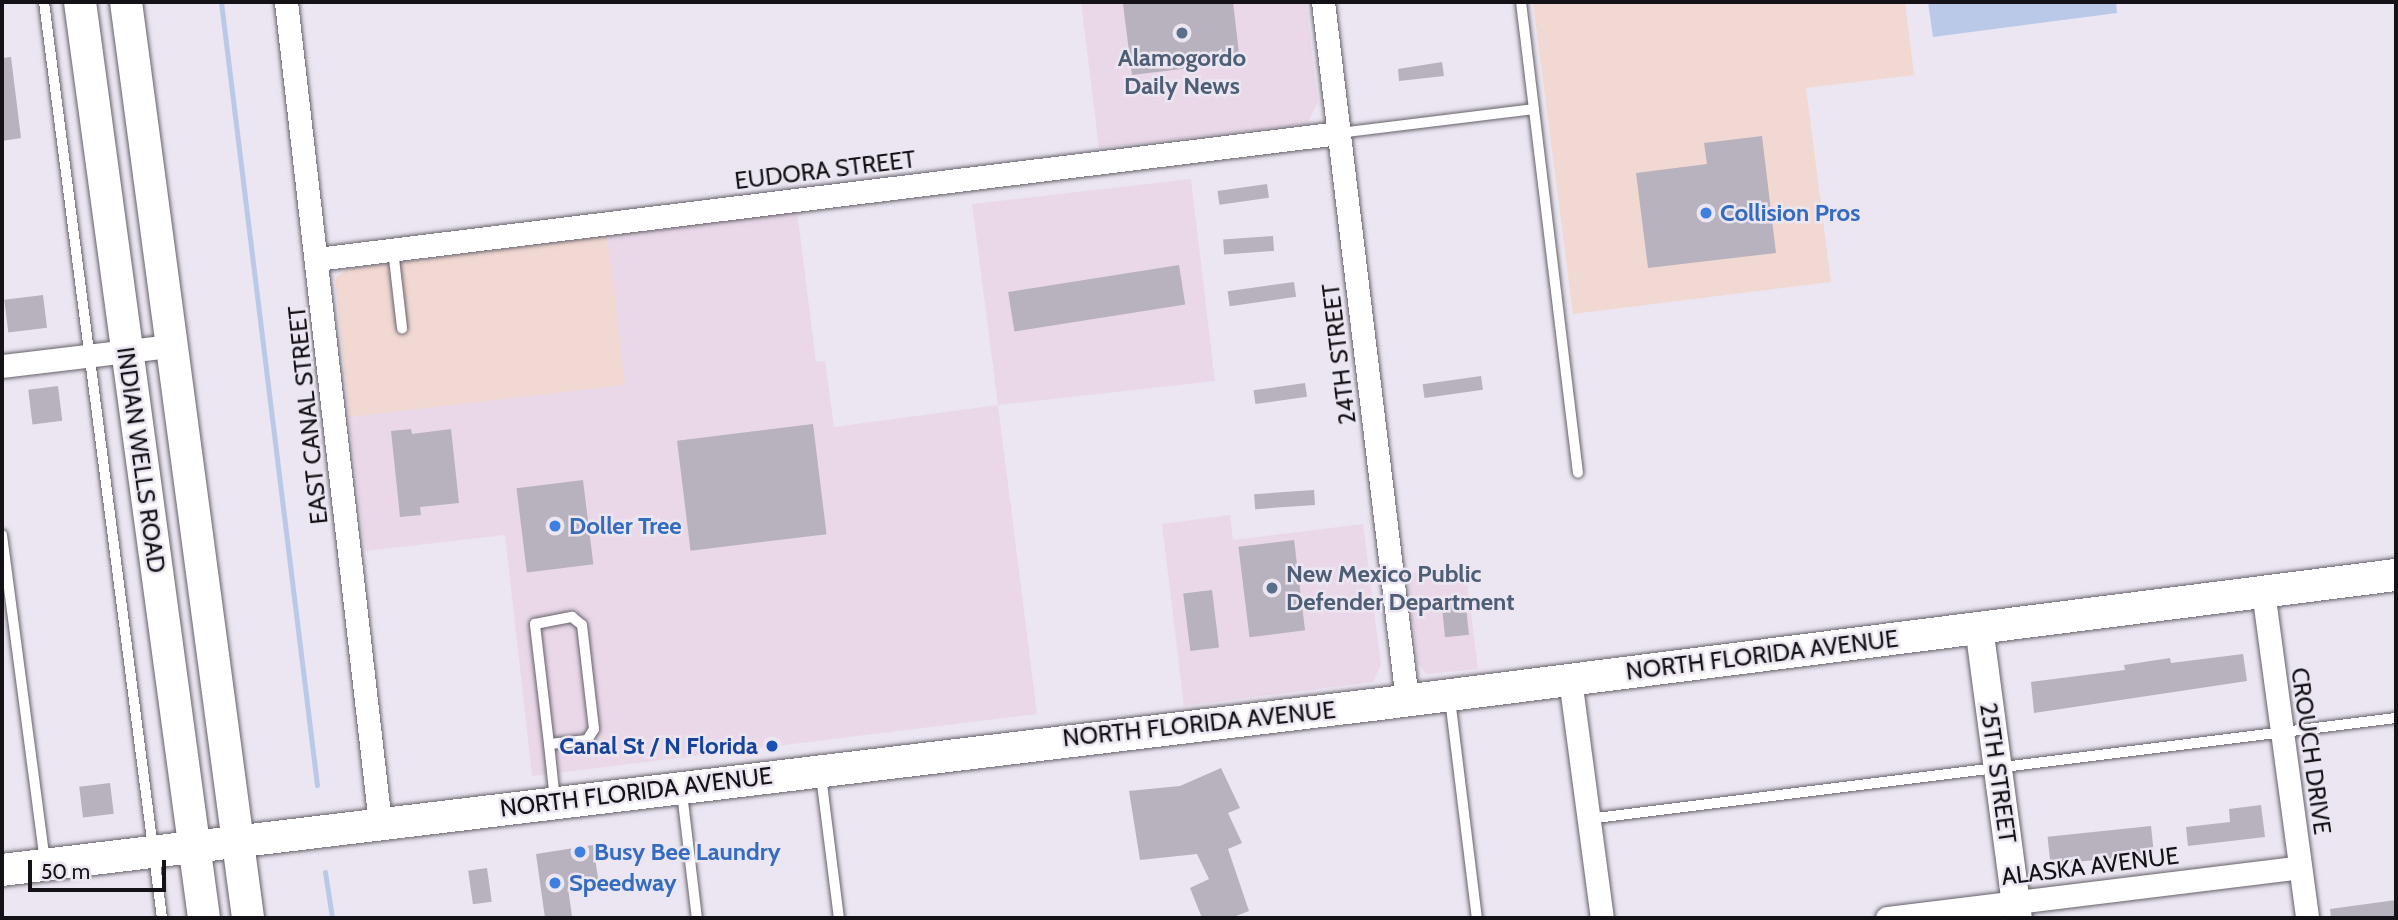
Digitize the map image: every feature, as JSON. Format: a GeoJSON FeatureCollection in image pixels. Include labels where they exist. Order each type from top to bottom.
{"type":"FeatureCollection","features":[{"type":"Feature","properties":{"kind":"main road","name":"INDIAN WELLS ROAD"},"geometry":{"type":"LineString","coordinates":[[80,2],[204,918]]}},
{"type":"Feature","properties":{"kind":"main road","name":"INDIAN WELLS ROAD"},"geometry":{"type":"LineString","coordinates":[[126,2],[248,918]]}},
{"type":"Feature","properties":{"kind":"main road","name":"NORTH FLORIDA AVENUE"},"geometry":{"type":"LineString","coordinates":[[2,870],[1449,695],[2396,575]]}},
{"type":"Feature","properties":{"kind":"street","name":"EAST CANAL STREET"},"geometry":{"type":"LineString","coordinates":[[286,2],[380,824]]}},
{"type":"Feature","properties":{"kind":"street","name":"24TH STREET"},"geometry":{"type":"LineString","coordinates":[[1322,2],[1406,700]]}},
{"type":"Feature","properties":{"kind":"street","name":"EUDORA STREET"},"geometry":{"type":"LineString","coordinates":[[317,259],[1339,133]]}},
{"type":"Feature","properties":{"kind":"street"},"geometry":{"type":"LineString","coordinates":[[2,366],[170,346]]}},
{"type":"Feature","properties":{"kind":"street","name":"CROUCH DRIVE"},"geometry":{"type":"LineString","coordinates":[[2263,591],[2306,918]]}},
{"type":"Feature","properties":{"kind":"street","name":"25TH STREET"},"geometry":{"type":"LineString","coordinates":[[1979,628],[2017,910]]}},
{"type":"Feature","properties":{"kind":"street"},"geometry":{"type":"LineString","coordinates":[[1570,679],[1602,918]]}},
{"type":"Feature","properties":{"kind":"street","name":"ALASKA AVENUE"},"geometry":{"type":"LineString","coordinates":[[1887,918],[2017,910],[2301,867]]}},
{"type":"Feature","properties":{"kind":"lane","name":"INDIAN WELLS ROAD"},"geometry":{"type":"LineString","coordinates":[[44,2],[162,918]]}},
{"type":"Feature","properties":{"kind":"lane"},"geometry":{"type":"LineString","coordinates":[[1521,2],[1578,473]]}},
{"type":"Feature","properties":{"kind":"lane"},"geometry":{"type":"LineString","coordinates":[[1339,133],[1534,109]]}},
{"type":"Feature","properties":{"kind":"lane"},"geometry":{"type":"LineString","coordinates":[[393,250],[402,328]]}},
{"type":"Feature","properties":{"kind":"lane"},"geometry":{"type":"LineString","coordinates":[[2,535],[45,864]]}},
{"type":"Feature","properties":{"kind":"lane"},"geometry":{"type":"LineString","coordinates":[[549,744],[587,740],[594,729],[582,625],[572,617],[535,624],[555,803]]}},
{"type":"Feature","properties":{"kind":"lane"},"geometry":{"type":"LineString","coordinates":[[1449,695],[1477,918]]}},
{"type":"Feature","properties":{"kind":"lane"},"geometry":{"type":"LineString","coordinates":[[1588,819],[2396,718]]}},
{"type":"Feature","properties":{"kind":"lane"},"geometry":{"type":"LineString","coordinates":[[820,769],[839,918]]}},
{"type":"Feature","properties":{"kind":"lane"},"geometry":{"type":"LineString","coordinates":[[681,787],[697,918]]}},
{"type":"Feature","properties":{"kind":"shaded area"},"geometry":{"type":"Polygon","coordinates":[[[1081,2],[1306,2],[1318,102],[1307,124],[1099,148],[1081,2]]]}},
{"type":"Feature","properties":{"kind":"shaded area"},"geometry":{"type":"Polygon","coordinates":[[[1533,2],[1905,2],[1914,75],[1806,88],[1831,282],[1573,314],[1533,2]]]}},
{"type":"Feature","properties":{"kind":"shaded area"},"geometry":{"type":"Polygon","coordinates":[[[1191,179],[1215,381],[998,405],[972,204],[1191,179]]]}},
{"type":"Feature","properties":{"kind":"shaded area"},"geometry":{"type":"Polygon","coordinates":[[[797,211],[816,362],[825,361],[834,427],[998,405],[1037,714],[532,776],[505,535],[365,551],[349,417],[625,385],[607,236],[797,211]]]}},
{"type":"Feature","properties":{"kind":"shaded area"},"geometry":{"type":"Polygon","coordinates":[[[607,236],[625,385],[349,417],[335,278],[348,269],[607,236]]]}},
{"type":"Feature","properties":{"kind":"shaded area"},"geometry":{"type":"Polygon","coordinates":[[[1230,515],[1233,540],[1363,524],[1381,665],[1373,682],[1184,706],[1162,524],[1230,515]]]}},
{"type":"Feature","properties":{"kind":"shaded area"},"geometry":{"type":"Polygon","coordinates":[[[1465,566],[1478,669],[1426,674],[1418,663],[1407,573],[1465,566]]]}},
{"type":"Feature","properties":{"kind":"water"},"geometry":{"type":"Polygon","coordinates":[[[1928,2],[2116,2],[2117,13],[1933,37],[1928,2]]]}},
{"type":"Feature","properties":{"kind":"building","name":"Alamogordo Daily News"},"geometry":{"type":"Polygon","coordinates":[[[1233,2],[1240,62],[1132,75],[1123,4],[1233,2]]]}},
{"type":"Feature","properties":{"kind":"building"},"geometry":{"type":"Polygon","coordinates":[[[11,57],[21,138],[2,141],[2,58],[11,57]]]}},
{"type":"Feature","properties":{"kind":"building"},"geometry":{"type":"Polygon","coordinates":[[[1442,62],[1444,76],[1399,81],[1398,69],[1442,62]]]}},
{"type":"Feature","properties":{"kind":"building","name":"Collision Pros"},"geometry":{"type":"Polygon","coordinates":[[[1762,136],[1776,253],[1648,268],[1636,173],[1707,164],[1704,143],[1762,136]]]}},
{"type":"Feature","properties":{"kind":"building"},"geometry":{"type":"Polygon","coordinates":[[[1267,184],[1269,198],[1219,205],[1217,191],[1267,184]]]}},
{"type":"Feature","properties":{"kind":"building"},"geometry":{"type":"Polygon","coordinates":[[[1273,236],[1274,251],[1224,254],[1223,239],[1273,236]]]}},
{"type":"Feature","properties":{"kind":"building"},"geometry":{"type":"Polygon","coordinates":[[[1179,265],[1185,305],[1014,332],[1008,292],[1179,265]]]}},
{"type":"Feature","properties":{"kind":"building"},"geometry":{"type":"Polygon","coordinates":[[[1294,282],[1296,297],[1230,306],[1228,291],[1294,282]]]}},
{"type":"Feature","properties":{"kind":"building"},"geometry":{"type":"Polygon","coordinates":[[[43,295],[47,328],[8,333],[4,300],[43,295]]]}},
{"type":"Feature","properties":{"kind":"building"},"geometry":{"type":"Polygon","coordinates":[[[1481,376],[1483,390],[1425,398],[1423,384],[1481,376]]]}},
{"type":"Feature","properties":{"kind":"building"},"geometry":{"type":"Polygon","coordinates":[[[1305,383],[1307,397],[1255,404],[1254,390],[1305,383]]]}},
{"type":"Feature","properties":{"kind":"building"},"geometry":{"type":"Polygon","coordinates":[[[58,386],[62,421],[32,424],[28,390],[58,386]]]}},
{"type":"Feature","properties":{"kind":"building"},"geometry":{"type":"Polygon","coordinates":[[[813,424],[827,534],[691,551],[677,441],[813,424]]]}},
{"type":"Feature","properties":{"kind":"building"},"geometry":{"type":"Polygon","coordinates":[[[411,429],[412,434],[451,429],[459,503],[420,507],[421,515],[400,517],[391,431],[411,429]]]}},
{"type":"Feature","properties":{"kind":"building","name":"Doller Tree"},"geometry":{"type":"Polygon","coordinates":[[[583,480],[593,564],[527,573],[516,488],[583,480]]]}},
{"type":"Feature","properties":{"kind":"building"},"geometry":{"type":"Polygon","coordinates":[[[1314,490],[1315,505],[1255,509],[1254,494],[1314,490]]]}},
{"type":"Feature","properties":{"kind":"building","name":"New Mexico Public Defender Department"},"geometry":{"type":"Polygon","coordinates":[[[1294,540],[1305,630],[1250,637],[1238,547],[1294,540]]]}},
{"type":"Feature","properties":{"kind":"building"},"geometry":{"type":"Polygon","coordinates":[[[1212,590],[1219,648],[1190,651],[1183,594],[1212,590]]]}},
{"type":"Feature","properties":{"kind":"building"},"geometry":{"type":"Polygon","coordinates":[[[1465,597],[1469,635],[1445,637],[1441,600],[1465,597]]]}},
{"type":"Feature","properties":{"kind":"building"},"geometry":{"type":"Polygon","coordinates":[[[2243,654],[2247,681],[2034,713],[2031,682],[2125,670],[2124,665],[2170,658],[2171,663],[2243,654]]]}},
{"type":"Feature","properties":{"kind":"building"},"geometry":{"type":"Polygon","coordinates":[[[1221,768],[1240,808],[1228,813],[1242,843],[1228,849],[1249,911],[1231,918],[1202,918],[1190,888],[1209,879],[1197,854],[1140,860],[1129,791],[1180,786],[1221,768]]]}},
{"type":"Feature","properties":{"kind":"building"},"geometry":{"type":"Polygon","coordinates":[[[110,783],[114,814],[83,818],[79,787],[110,783]]]}},
{"type":"Feature","properties":{"kind":"building"},"geometry":{"type":"Polygon","coordinates":[[[2261,805],[2265,837],[2188,846],[2186,827],[2230,822],[2229,809],[2261,805]]]}},
{"type":"Feature","properties":{"kind":"building"},"geometry":{"type":"Polygon","coordinates":[[[2151,826],[2154,854],[2050,865],[2048,837],[2151,826]]]}},
{"type":"Feature","properties":{"kind":"building"},"geometry":{"type":"Polygon","coordinates":[[[593,845],[599,884],[568,888],[572,916],[545,918],[536,854],[593,845]]]}},
{"type":"Feature","properties":{"kind":"building"},"geometry":{"type":"Polygon","coordinates":[[[487,868],[492,902],[473,904],[468,871],[487,868]]]}},
{"type":"Feature","properties":{"kind":"building"},"geometry":{"type":"Polygon","coordinates":[[[2396,900],[2396,918],[2331,918],[2330,909],[2396,900]]]}},
{"type":"Feature","properties":{"kind":"waterway"},"geometry":{"type":"LineString","coordinates":[[221,2],[317,785]]}},
{"type":"Feature","properties":{"kind":"waterway"},"geometry":{"type":"LineString","coordinates":[[325,872],[332,918]]}},
{"type":"Feature","properties":{"kind":"place","name":"Alamogordo Daily News"},"geometry":{"type":"Point","coordinates":[1182,33]}},
{"type":"Feature","properties":{"kind":"place","name":"Collision Pros"},"geometry":{"type":"Point","coordinates":[1706,213]}},
{"type":"Feature","properties":{"kind":"place","name":"Doller Tree"},"geometry":{"type":"Point","coordinates":[555,526]}},
{"type":"Feature","properties":{"kind":"place","name":"New Mexico Public Defender Department"},"geometry":{"type":"Point","coordinates":[1272,588]}},
{"type":"Feature","properties":{"kind":"place","name":"Canal St / N Florida"},"geometry":{"type":"Point","coordinates":[772,746]}},
{"type":"Feature","properties":{"kind":"place","name":"Busy Bee Laundry"},"geometry":{"type":"Point","coordinates":[580,852]}},
{"type":"Feature","properties":{"kind":"place","name":"Speedway"},"geometry":{"type":"Point","coordinates":[555,883]}}]}
